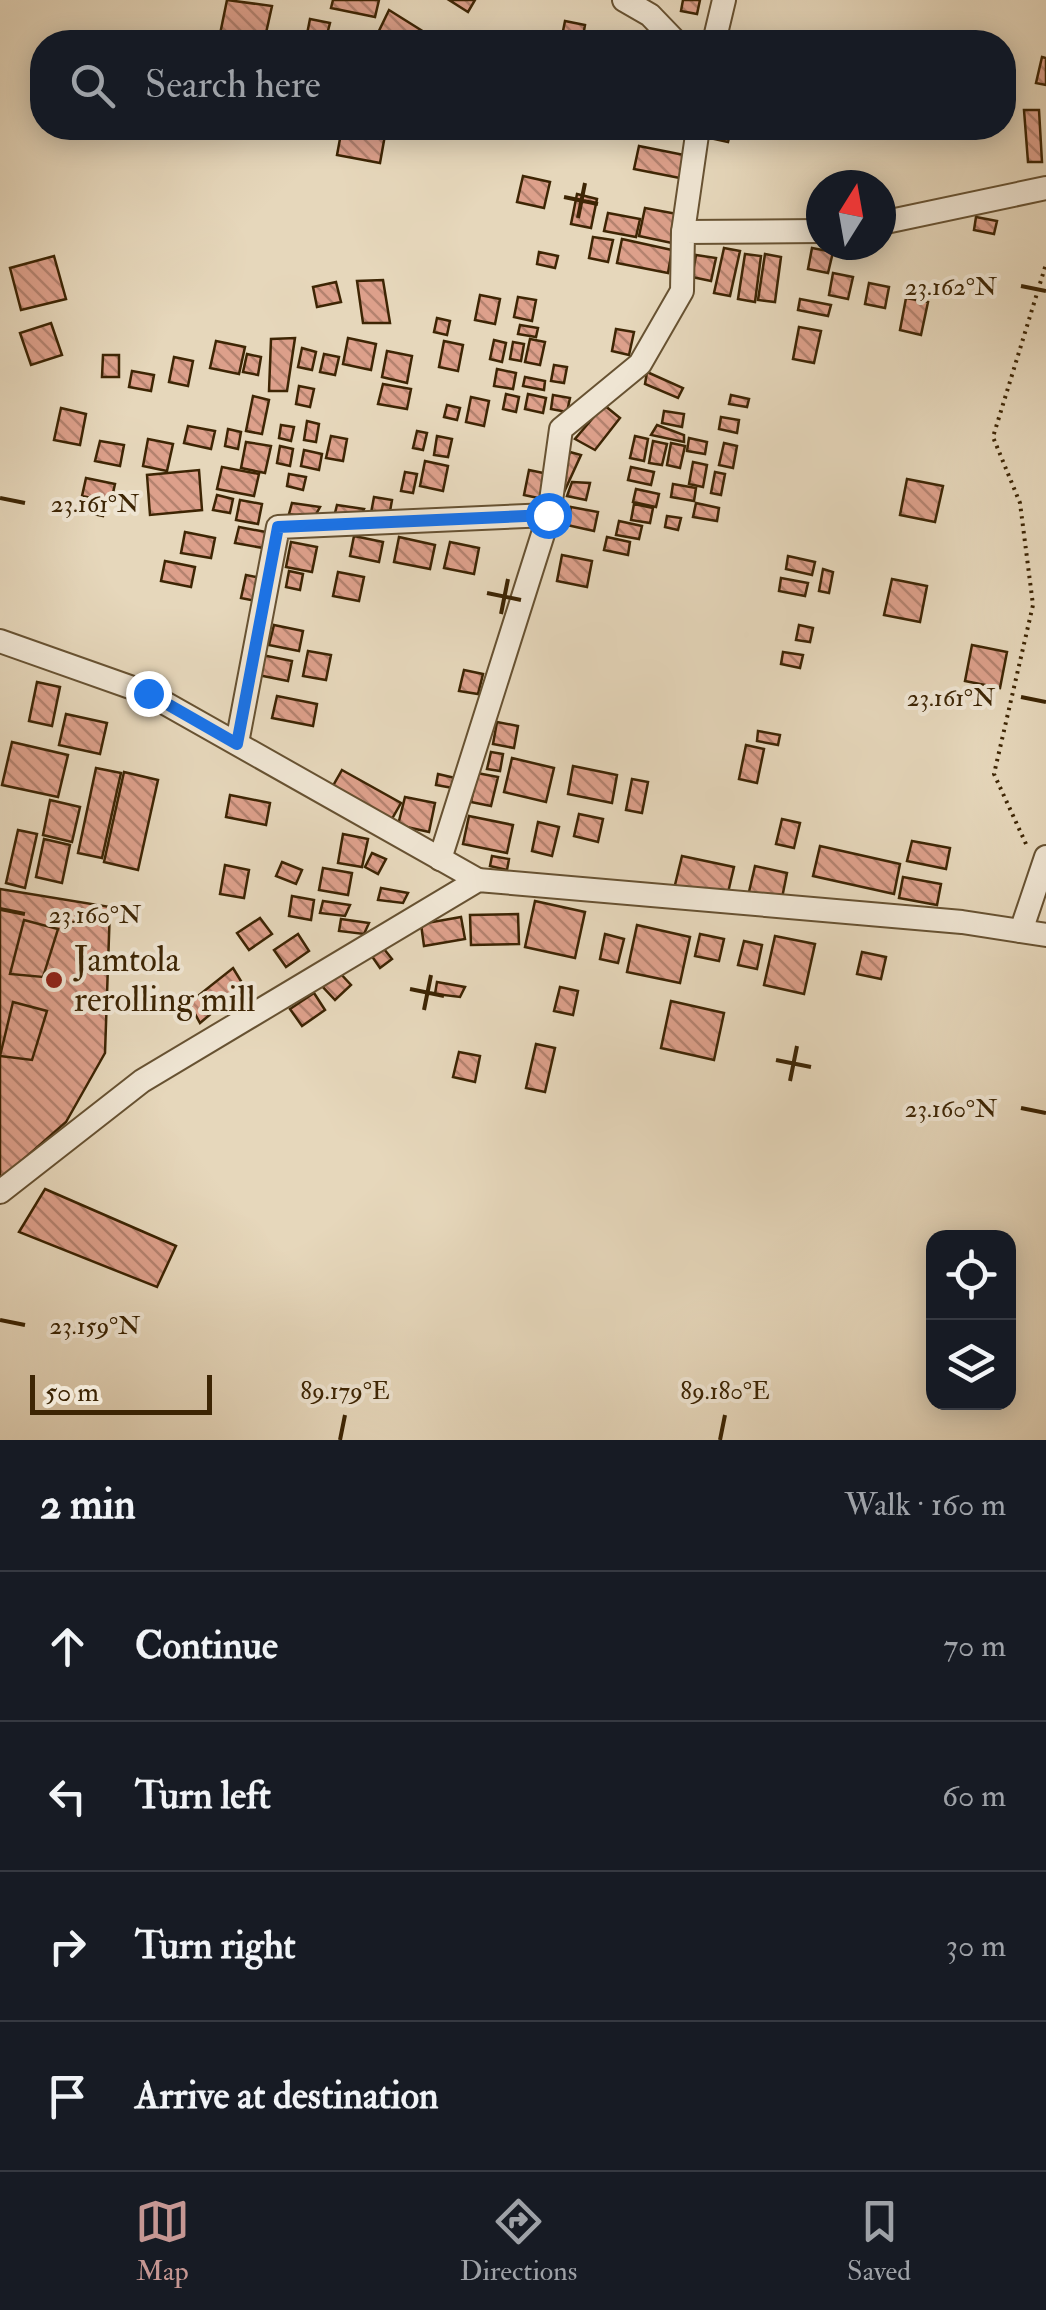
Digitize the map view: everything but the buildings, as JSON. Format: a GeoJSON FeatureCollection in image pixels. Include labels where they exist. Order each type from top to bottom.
{"type":"FeatureCollection","features":[{"type":"Feature","properties":{"kind":"street"},"geometry":{"type":"LineString","coordinates":[[624,0],[650,15],[664,30]]}},
{"type":"Feature","properties":{"kind":"street"},"geometry":{"type":"LineString","coordinates":[[717,30],[724,0]]}},
{"type":"Feature","properties":{"kind":"street"},"geometry":{"type":"LineString","coordinates":[[440,858],[548,515],[561,429],[640,364],[682,291],[683,232],[696,140]]}},
{"type":"Feature","properties":{"kind":"street"},"geometry":{"type":"LineString","coordinates":[[896,220],[1046,188]]}},
{"type":"Feature","properties":{"kind":"street"},"geometry":{"type":"LineString","coordinates":[[683,232],[806,231]]}},
{"type":"Feature","properties":{"kind":"street"},"geometry":{"type":"LineString","coordinates":[[237,744],[278,527],[548,515]]}},
{"type":"Feature","properties":{"kind":"street"},"geometry":{"type":"LineString","coordinates":[[0,641],[148,693],[478,880],[962,922],[1046,935]]}},
{"type":"Feature","properties":{"kind":"street"},"geometry":{"type":"LineString","coordinates":[[1021,931],[1044,863]]}},
{"type":"Feature","properties":{"kind":"street"},"geometry":{"type":"LineString","coordinates":[[0,1192],[142,1081],[478,880]]}},
{"type":"Feature","properties":{"kind":"path"},"geometry":{"type":"LineString","coordinates":[[1044,863],[1032,857],[994,774],[1033,605],[1020,503],[993,437],[1046,264]]}},
{"type":"Feature","properties":{"kind":"place","name":"Jamtola rerolling mill"},"geometry":{"type":"Point","coordinates":[54,980]}},
{"type":"Feature","properties":{"kind":"route"},"geometry":{"type":"LineString","coordinates":[[148,693],[237,744],[278,527],[548,515]]}}]}
